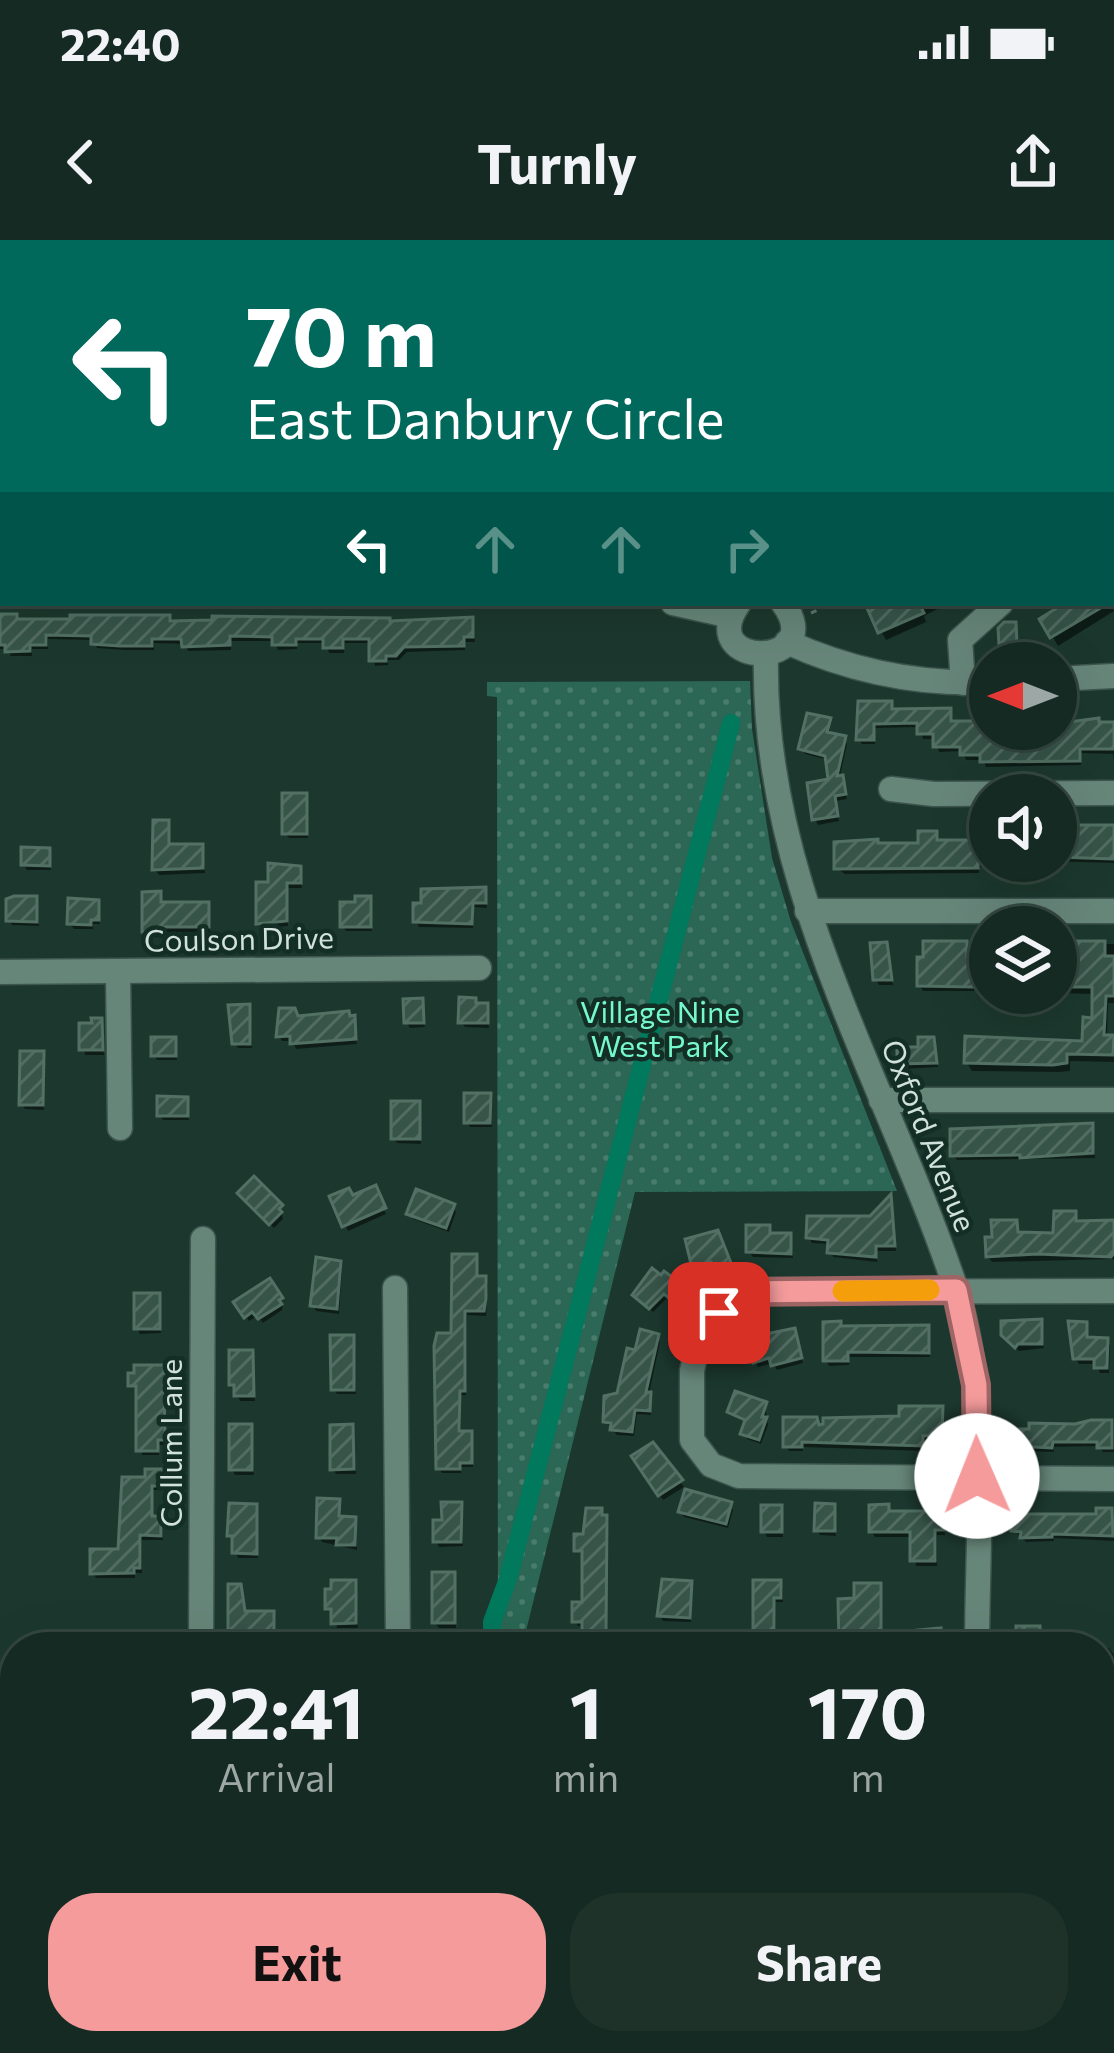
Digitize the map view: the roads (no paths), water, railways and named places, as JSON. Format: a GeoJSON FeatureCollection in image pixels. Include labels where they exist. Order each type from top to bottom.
{"type":"FeatureCollection","features":[{"type":"Feature","properties":{"kind":"street"},"geometry":{"type":"LineString","coordinates":[[704,606],[735,609],[735,642],[748,653],[782,629],[825,659],[884,675],[969,683]]}},
{"type":"Feature","properties":{"kind":"street"},"geometry":{"type":"LineString","coordinates":[[963,683],[960,640],[998,606]]}},
{"type":"Feature","properties":{"kind":"street","name":"Oxford Avenue"},"geometry":{"type":"LineString","coordinates":[[782,629],[765,686],[779,806],[808,911],[956,1290],[976,1385],[977,1632]]}},
{"type":"Feature","properties":{"kind":"street"},"geometry":{"type":"LineString","coordinates":[[1077,678],[1114,676]]}},
{"type":"Feature","properties":{"kind":"street"},"geometry":{"type":"LineString","coordinates":[[891,789],[934,794],[1114,793]]}},
{"type":"Feature","properties":{"kind":"street"},"geometry":{"type":"LineString","coordinates":[[808,911],[1114,911]]}},
{"type":"Feature","properties":{"kind":"street","name":"Coulson Drive"},"geometry":{"type":"LineString","coordinates":[[0,973],[479,968]]}},
{"type":"Feature","properties":{"kind":"street"},"geometry":{"type":"LineString","coordinates":[[118,973],[120,1128]]}},
{"type":"Feature","properties":{"kind":"street"},"geometry":{"type":"LineString","coordinates":[[881,1100],[1114,1100]]}},
{"type":"Feature","properties":{"kind":"street","name":"Collum Lane"},"geometry":{"type":"LineString","coordinates":[[201,1632],[203,1239]]}},
{"type":"Feature","properties":{"kind":"street"},"geometry":{"type":"LineString","coordinates":[[394,1288],[398,1632]]}},
{"type":"Feature","properties":{"kind":"street"},"geometry":{"type":"LineString","coordinates":[[1114,1291],[738,1292],[700,1334],[692,1371],[692,1440],[711,1465],[739,1477],[1114,1479]]}},
{"type":"Feature","properties":{"kind":"waterway"},"geometry":{"type":"LineString","coordinates":[[492,1632],[731,723]]}},
{"type":"Feature","properties":{"kind":"park label","name":"Village Nine West Park"},"geometry":{"type":"Point","coordinates":[660,1030]}}]}
